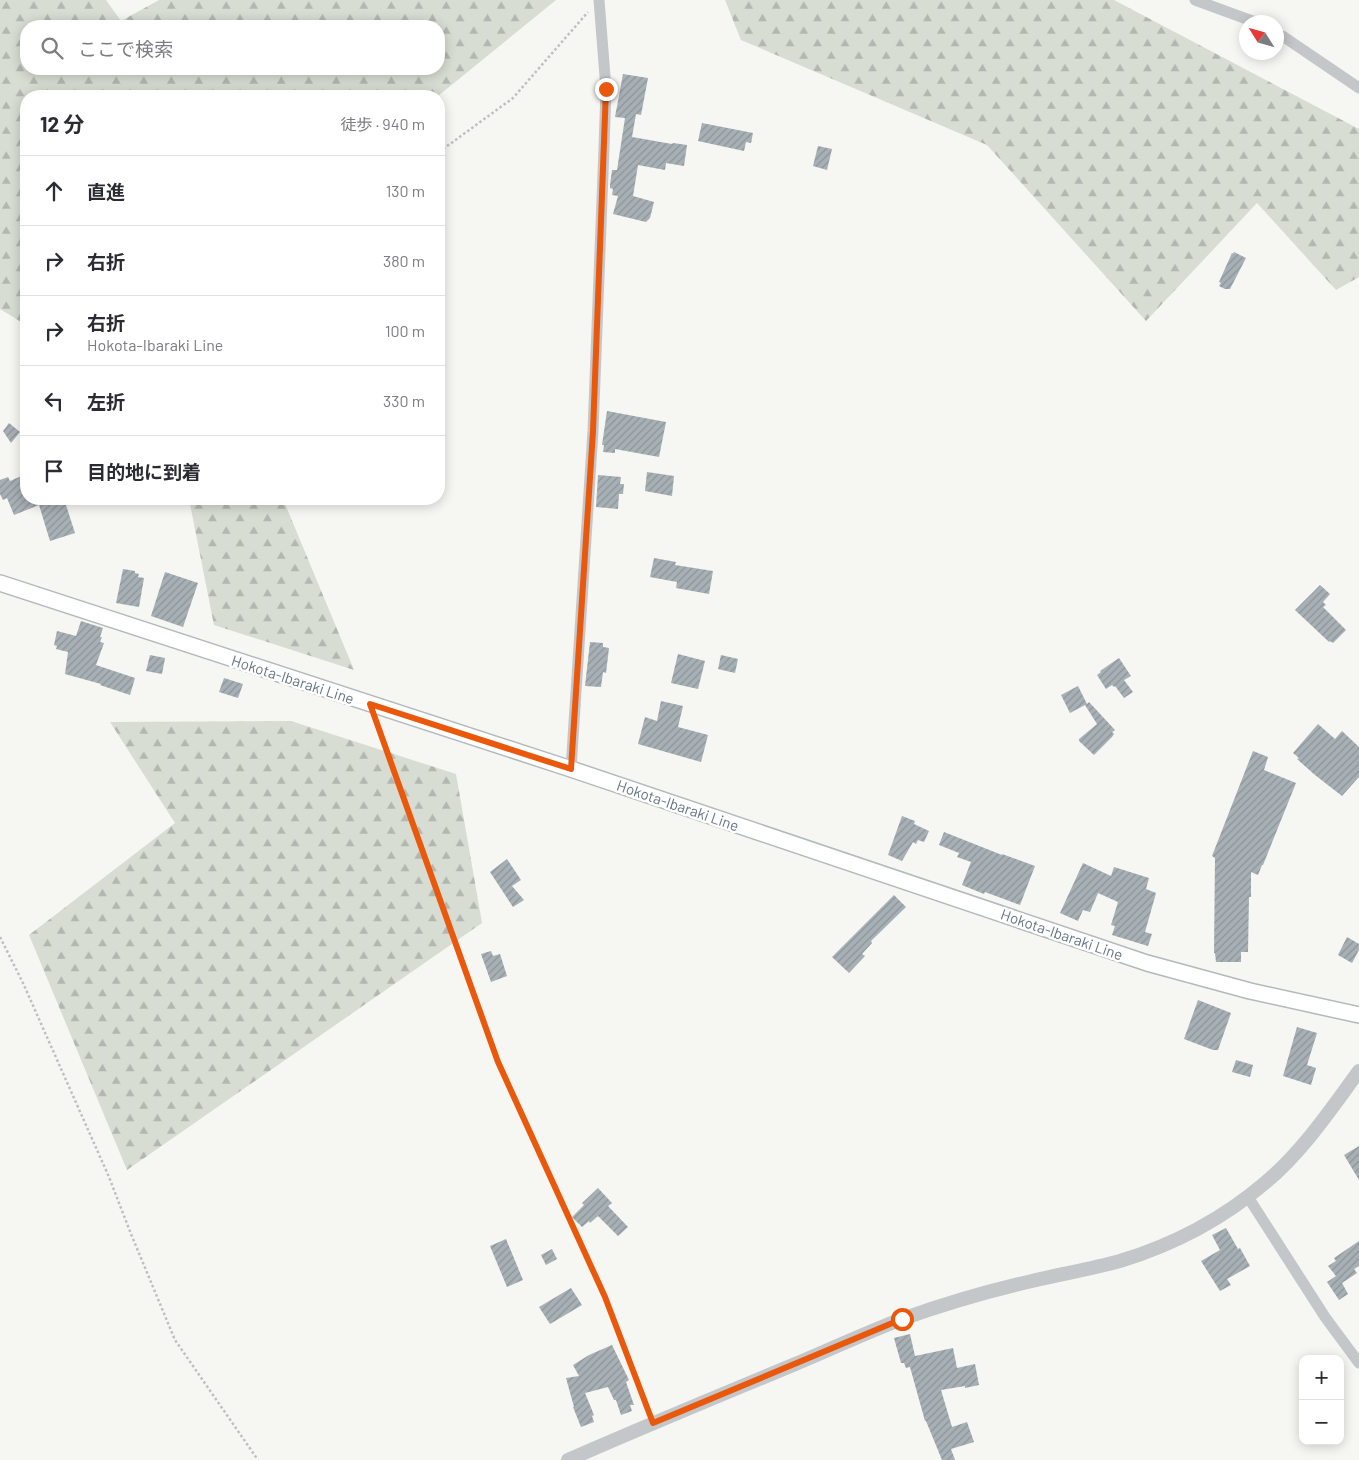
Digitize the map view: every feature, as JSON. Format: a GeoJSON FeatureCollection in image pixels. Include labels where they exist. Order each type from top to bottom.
{"type":"FeatureCollection","features":[{"type":"Feature","properties":{"kind":"main road","name":"Hokota-Ibaraki Line"},"geometry":{"type":"LineString","coordinates":[[0,583],[571,769],[1147,963],[1250,991],[1359,1015]]}},
{"type":"Feature","properties":{"kind":"street"},"geometry":{"type":"LineString","coordinates":[[1195,0],[1239,16]]}},
{"type":"Feature","properties":{"kind":"street"},"geometry":{"type":"LineString","coordinates":[[571,769],[593,431],[606,89],[596,3]]}},
{"type":"Feature","properties":{"kind":"street"},"geometry":{"type":"LineString","coordinates":[[1284,37],[1359,88]]}},
{"type":"Feature","properties":{"kind":"street"},"geometry":{"type":"LineString","coordinates":[[568,1460],[902,1319],[1031,1281],[1120,1261],[1165,1244],[1209,1223],[1248,1197],[1290,1159],[1359,1071]]}},
{"type":"Feature","properties":{"kind":"street"},"geometry":{"type":"LineString","coordinates":[[1248,1197],[1325,1317],[1359,1363]]}},
{"type":"Feature","properties":{"kind":"path"},"geometry":{"type":"LineString","coordinates":[[445,148],[513,98],[596,3]]}},
{"type":"Feature","properties":{"kind":"path"},"geometry":{"type":"LineString","coordinates":[[370,704],[498,1062],[605,1297],[653,1423]]}},
{"type":"Feature","properties":{"kind":"path"},"geometry":{"type":"LineString","coordinates":[[0,937],[23,983],[109,1177],[130,1234],[175,1340],[258,1460]]}},
{"type":"Feature","properties":{"kind":"green space"},"geometry":{"type":"Polygon","coordinates":[[[0,0],[106,0],[120,20],[20,20],[20,75],[445,75],[445,20],[123,20],[159,0],[556,0],[445,90],[20,90],[20,321],[0,309],[0,0]]]}},
{"type":"Feature","properties":{"kind":"green space"},"geometry":{"type":"Polygon","coordinates":[[[725,0],[1114,0],[1359,129],[1359,277],[1336,290],[1257,203],[1146,321],[987,145],[741,40],[725,0]]]}},
{"type":"Feature","properties":{"kind":"green space"},"geometry":{"type":"Polygon","coordinates":[[[190,505],[285,505],[354,670],[214,625],[190,505]]]}},
{"type":"Feature","properties":{"kind":"green space"},"geometry":{"type":"Polygon","coordinates":[[[291,721],[456,774],[482,923],[127,1170],[29,935],[175,823],[110,722],[291,721]]]}},
{"type":"Feature","properties":{"kind":"building"},"geometry":{"type":"Polygon","coordinates":[[[623,74],[648,78],[641,115],[636,114],[632,137],[687,145],[684,166],[666,163],[665,170],[638,165],[633,196],[654,202],[650,218],[646,222],[613,214],[618,196],[612,195],[613,189],[610,188],[610,185],[612,170],[617,170],[625,118],[615,117],[623,74]]]}},
{"type":"Feature","properties":{"kind":"building"},"geometry":{"type":"Polygon","coordinates":[[[702,123],[753,133],[751,143],[746,142],[744,151],[698,141],[702,123]]]}},
{"type":"Feature","properties":{"kind":"building"},"geometry":{"type":"Polygon","coordinates":[[[818,146],[832,149],[827,170],[813,166],[818,146]]]}},
{"type":"Feature","properties":{"kind":"building"},"geometry":{"type":"Polygon","coordinates":[[[1234,252],[1246,258],[1230,289],[1225,289],[1219,286],[1221,283],[1219,282],[1234,252]]]}},
{"type":"Feature","properties":{"kind":"building"},"geometry":{"type":"Polygon","coordinates":[[[607,411],[666,422],[659,457],[615,449],[615,453],[603,452],[604,445],[602,445],[607,411]]]}},
{"type":"Feature","properties":{"kind":"building"},"geometry":{"type":"Polygon","coordinates":[[[9,423],[20,432],[11,443],[3,431],[9,423]]]}},
{"type":"Feature","properties":{"kind":"building"},"geometry":{"type":"Polygon","coordinates":[[[647,472],[674,476],[672,496],[645,491],[647,472]]]}},
{"type":"Feature","properties":{"kind":"building"},"geometry":{"type":"Polygon","coordinates":[[[598,475],[621,477],[620,484],[624,484],[623,494],[619,494],[618,509],[596,507],[598,475]]]}},
{"type":"Feature","properties":{"kind":"building"},"geometry":{"type":"Polygon","coordinates":[[[8,477],[10,481],[20,477],[20,505],[39,505],[14,515],[7,498],[3,500],[0,494],[0,480],[8,477]]]}},
{"type":"Feature","properties":{"kind":"building"},"geometry":{"type":"Polygon","coordinates":[[[39,505],[66,505],[75,533],[50,541],[39,505]]]}},
{"type":"Feature","properties":{"kind":"building"},"geometry":{"type":"Polygon","coordinates":[[[654,558],[676,562],[675,565],[713,571],[709,594],[676,588],[677,582],[650,577],[654,558]]]}},
{"type":"Feature","properties":{"kind":"building"},"geometry":{"type":"Polygon","coordinates":[[[123,569],[135,571],[135,573],[139,574],[138,577],[144,578],[139,607],[116,603],[123,569]]]}},
{"type":"Feature","properties":{"kind":"building"},"geometry":{"type":"Polygon","coordinates":[[[165,572],[198,583],[183,627],[151,616],[165,572]]]}},
{"type":"Feature","properties":{"kind":"building"},"geometry":{"type":"Polygon","coordinates":[[[1320,585],[1330,594],[1323,602],[1326,605],[1323,607],[1346,630],[1333,643],[1329,642],[1295,610],[1320,585]]]}},
{"type":"Feature","properties":{"kind":"building"},"geometry":{"type":"Polygon","coordinates":[[[81,621],[103,628],[100,642],[104,643],[96,665],[135,678],[130,695],[101,684],[65,674],[68,652],[56,649],[57,646],[54,645],[57,631],[76,636],[81,621]]]}},
{"type":"Feature","properties":{"kind":"building"},"geometry":{"type":"Polygon","coordinates":[[[590,642],[603,643],[603,647],[609,648],[606,673],[603,672],[601,687],[585,686],[590,642]]]}},
{"type":"Feature","properties":{"kind":"building"},"geometry":{"type":"Polygon","coordinates":[[[678,654],[705,661],[698,689],[671,683],[678,654]]]}},
{"type":"Feature","properties":{"kind":"building"},"geometry":{"type":"Polygon","coordinates":[[[150,655],[165,658],[162,674],[146,671],[150,655]]]}},
{"type":"Feature","properties":{"kind":"building"},"geometry":{"type":"Polygon","coordinates":[[[721,655],[738,659],[735,673],[718,669],[721,655]]]}},
{"type":"Feature","properties":{"kind":"building"},"geometry":{"type":"Polygon","coordinates":[[[1119,658],[1131,676],[1124,680],[1133,692],[1124,698],[1115,686],[1112,685],[1106,689],[1097,675],[1119,658]]]}},
{"type":"Feature","properties":{"kind":"building"},"geometry":{"type":"Polygon","coordinates":[[[224,678],[243,684],[238,698],[219,692],[224,678]]]}},
{"type":"Feature","properties":{"kind":"building"},"geometry":{"type":"Polygon","coordinates":[[[1078,686],[1087,704],[1089,702],[1115,730],[1112,732],[1114,734],[1112,737],[1094,755],[1079,739],[1097,724],[1085,705],[1070,713],[1061,695],[1078,686]]]}},
{"type":"Feature","properties":{"kind":"building"},"geometry":{"type":"Polygon","coordinates":[[[661,701],[683,706],[678,727],[708,735],[701,762],[638,744],[645,717],[657,721],[661,701]]]}},
{"type":"Feature","properties":{"kind":"building"},"geometry":{"type":"Polygon","coordinates":[[[1318,724],[1335,739],[1342,731],[1359,747],[1359,777],[1342,796],[1315,775],[1293,753],[1318,724]]]}},
{"type":"Feature","properties":{"kind":"building"},"geometry":{"type":"Polygon","coordinates":[[[1253,751],[1268,757],[1264,770],[1296,783],[1258,875],[1251,872],[1248,952],[1241,952],[1241,962],[1216,962],[1214,953],[1215,858],[1212,856],[1253,751]]]}},
{"type":"Feature","properties":{"kind":"building"},"geometry":{"type":"Polygon","coordinates":[[[902,816],[915,821],[914,824],[929,831],[924,842],[918,840],[916,844],[913,842],[902,861],[888,855],[902,816]]]}},
{"type":"Feature","properties":{"kind":"building"},"geometry":{"type":"Polygon","coordinates":[[[944,832],[1035,866],[1020,905],[962,885],[971,862],[957,857],[959,853],[939,845],[944,832]]]}},
{"type":"Feature","properties":{"kind":"building"},"geometry":{"type":"Polygon","coordinates":[[[507,859],[521,880],[512,886],[524,900],[513,907],[490,872],[507,859]]]}},
{"type":"Feature","properties":{"kind":"building"},"geometry":{"type":"Polygon","coordinates":[[[1083,863],[1111,876],[1114,867],[1149,878],[1146,889],[1156,893],[1145,932],[1152,934],[1148,946],[1112,935],[1115,926],[1111,925],[1118,902],[1098,893],[1090,912],[1083,910],[1078,921],[1060,913],[1083,863]]]}},
{"type":"Feature","properties":{"kind":"building"},"geometry":{"type":"Polygon","coordinates":[[[894,895],[906,907],[871,941],[872,943],[862,954],[865,956],[849,973],[832,957],[894,895]]]}},
{"type":"Feature","properties":{"kind":"building"},"geometry":{"type":"Polygon","coordinates":[[[1347,937],[1359,944],[1359,950],[1352,963],[1338,955],[1347,937]]]}},
{"type":"Feature","properties":{"kind":"building"},"geometry":{"type":"Polygon","coordinates":[[[491,951],[493,956],[500,954],[507,976],[491,982],[481,954],[491,951]]]}},
{"type":"Feature","properties":{"kind":"building"},"geometry":{"type":"Polygon","coordinates":[[[1198,1000],[1231,1013],[1218,1050],[1213,1050],[1184,1039],[1198,1000]]]}},
{"type":"Feature","properties":{"kind":"building"},"geometry":{"type":"Polygon","coordinates":[[[1297,1027],[1317,1033],[1307,1065],[1316,1068],[1311,1085],[1283,1076],[1297,1027]]]}},
{"type":"Feature","properties":{"kind":"building"},"geometry":{"type":"Polygon","coordinates":[[[1236,1060],[1253,1065],[1250,1077],[1232,1072],[1236,1060]]]}},
{"type":"Feature","properties":{"kind":"building"},"geometry":{"type":"Polygon","coordinates":[[[1359,1146],[1359,1180],[1344,1155],[1359,1146]]]}},
{"type":"Feature","properties":{"kind":"building"},"geometry":{"type":"Polygon","coordinates":[[[598,1188],[612,1203],[608,1206],[628,1227],[618,1236],[598,1216],[582,1227],[572,1217],[584,1205],[582,1203],[598,1188]]]}},
{"type":"Feature","properties":{"kind":"building"},"geometry":{"type":"Polygon","coordinates":[[[1226,1228],[1250,1266],[1227,1279],[1231,1285],[1220,1291],[1201,1261],[1220,1250],[1212,1235],[1226,1228]]]}},
{"type":"Feature","properties":{"kind":"building"},"geometry":{"type":"Polygon","coordinates":[[[506,1239],[523,1280],[507,1287],[490,1246],[506,1239]]]}},
{"type":"Feature","properties":{"kind":"building"},"geometry":{"type":"Polygon","coordinates":[[[1359,1241],[1359,1266],[1354,1269],[1357,1273],[1342,1283],[1348,1294],[1339,1300],[1327,1282],[1336,1276],[1328,1266],[1336,1261],[1334,1258],[1359,1241]]]}},
{"type":"Feature","properties":{"kind":"building"},"geometry":{"type":"Polygon","coordinates":[[[552,1249],[557,1259],[546,1265],[541,1255],[552,1249]]]}},
{"type":"Feature","properties":{"kind":"building"},"geometry":{"type":"Polygon","coordinates":[[[571,1288],[582,1305],[550,1324],[539,1307],[571,1288]]]}},
{"type":"Feature","properties":{"kind":"building"},"geometry":{"type":"Polygon","coordinates":[[[910,1334],[915,1356],[953,1348],[957,1368],[975,1364],[979,1385],[941,1390],[952,1427],[967,1422],[974,1442],[951,1449],[955,1460],[942,1460],[925,1421],[910,1367],[906,1368],[904,1363],[901,1363],[894,1338],[910,1334]]]}},
{"type":"Feature","properties":{"kind":"building"},"geometry":{"type":"Polygon","coordinates":[[[612,1345],[629,1380],[626,1382],[634,1405],[630,1405],[632,1411],[621,1415],[616,1400],[614,1400],[608,1387],[585,1393],[594,1415],[592,1416],[594,1422],[581,1427],[573,1407],[566,1378],[579,1376],[573,1365],[589,1355],[612,1345]]]}},
{"type":"Feature","properties":{"kind":"route"},"geometry":{"type":"LineString","coordinates":[[606,89],[593,431],[571,769],[370,704],[498,1062],[605,1297],[653,1423],[902,1319]]}}]}
